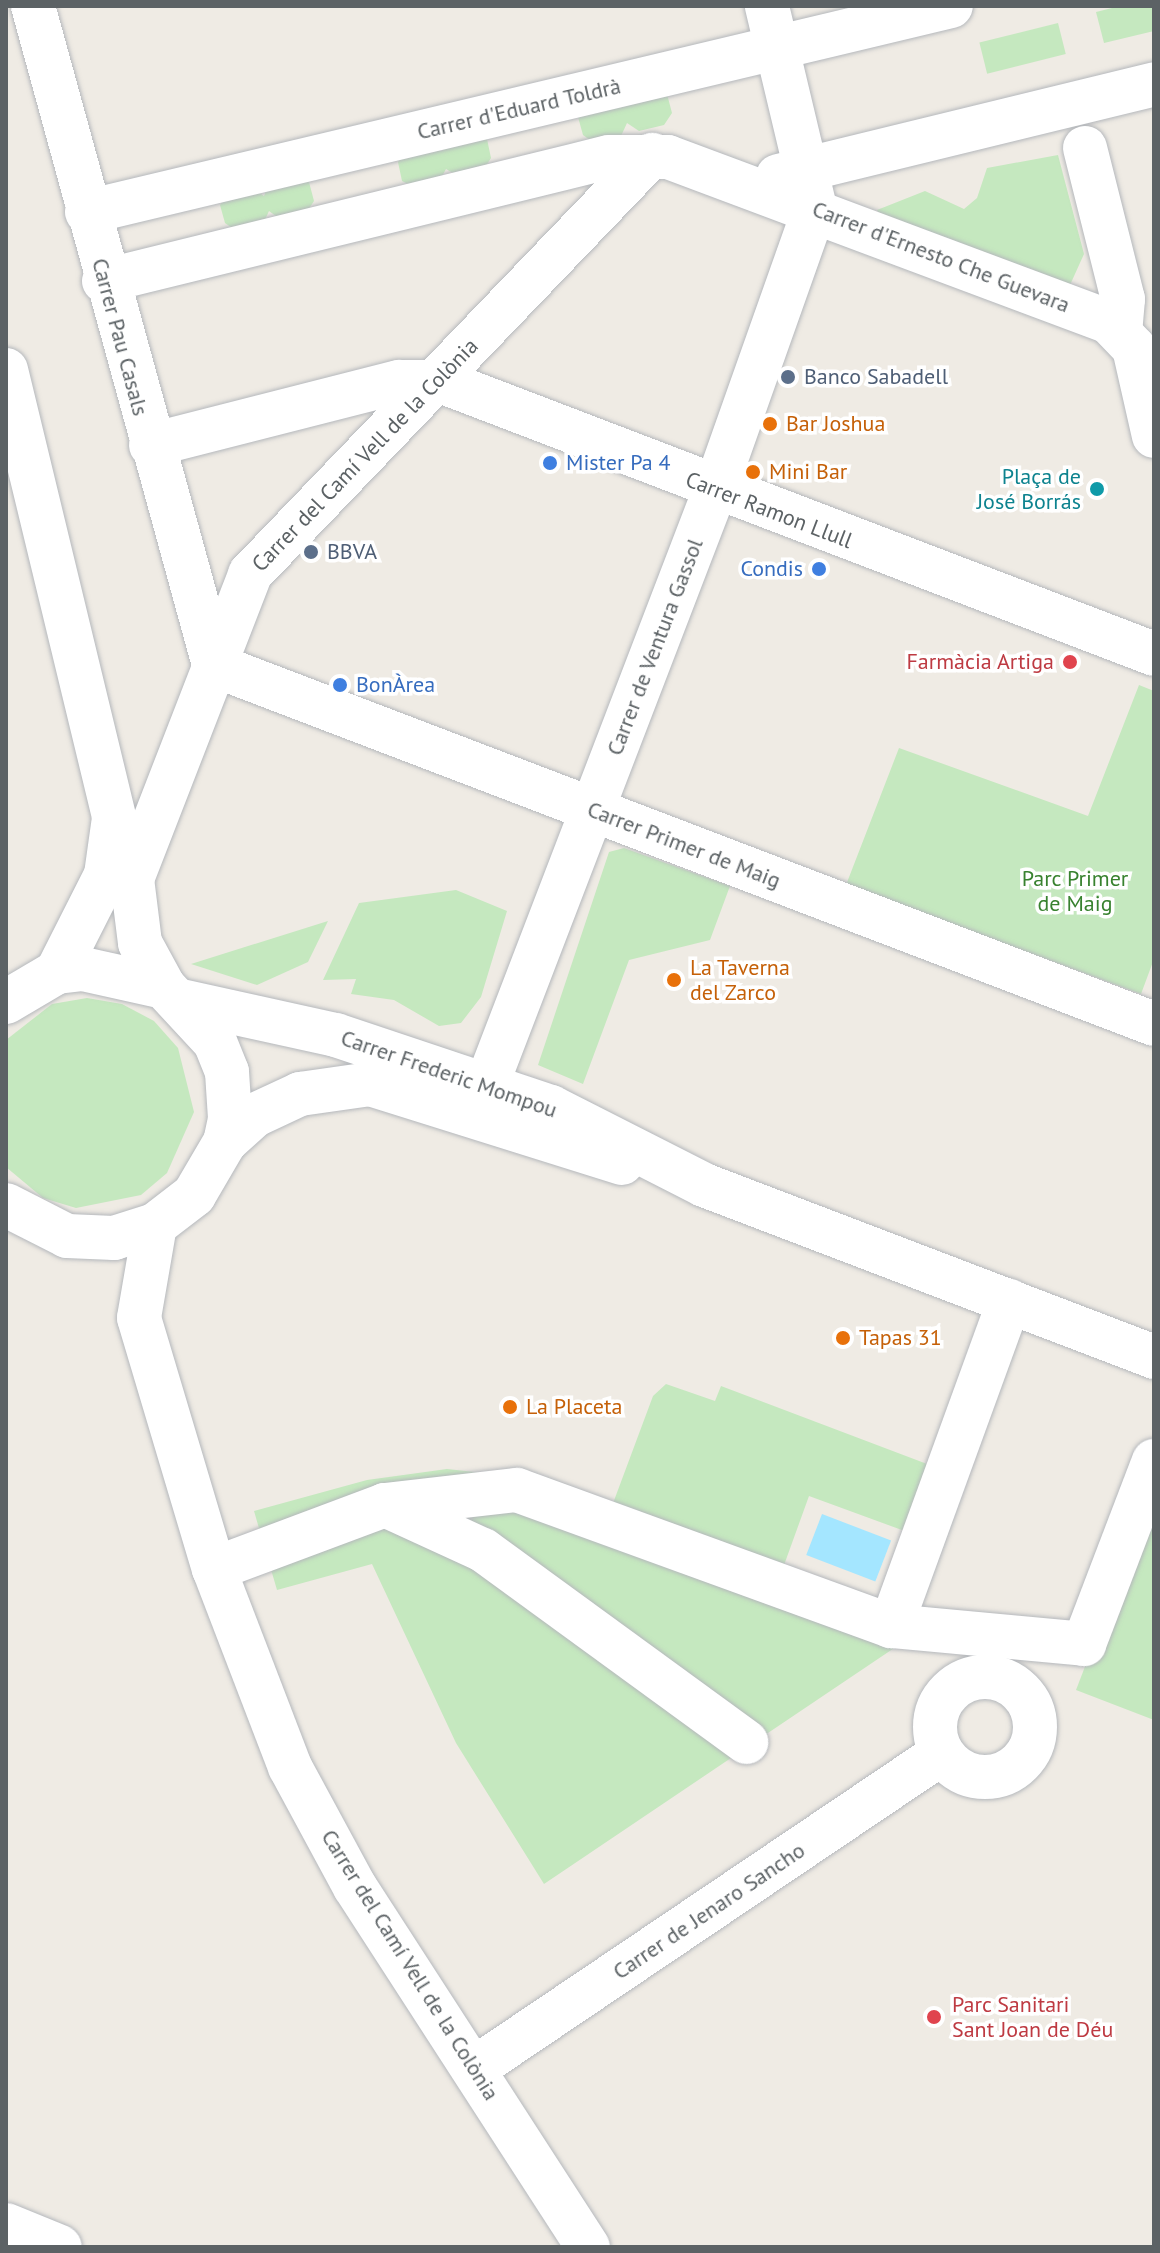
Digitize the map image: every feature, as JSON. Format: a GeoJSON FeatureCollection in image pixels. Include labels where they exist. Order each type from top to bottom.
{"type":"FeatureCollection","features":[{"type":"Feature","properties":{"kind":"street","name":"Carrer Pau Casals"},"geometry":{"type":"LineString","coordinates":[[33,6],[104,281],[214,665]]}},
{"type":"Feature","properties":{"kind":"street"},"geometry":{"type":"LineString","coordinates":[[767,6],[812,189],[1154,84]]}},
{"type":"Feature","properties":{"kind":"street","name":"Carrer d'Eduard Toldrà"},"geometry":{"type":"LineString","coordinates":[[87,212],[951,6]]}},
{"type":"Feature","properties":{"kind":"street"},"geometry":{"type":"LineString","coordinates":[[1076,150],[1106,324],[1134,348],[1154,436]]}},
{"type":"Feature","properties":{"kind":"street"},"geometry":{"type":"LineString","coordinates":[[104,281],[609,157],[652,155]]}},
{"type":"Feature","properties":{"kind":"street","name":"Carrer d'Ernesto Che Guevara"},"geometry":{"type":"LineString","coordinates":[[652,155],[740,184],[812,189],[1106,324]]}},
{"type":"Feature","properties":{"kind":"street","name":"Carrer del Camí Vell de la Colònia"},"geometry":{"type":"LineString","coordinates":[[225,1142],[227,1072],[215,1042],[172,994],[132,909],[132,879],[250,574],[652,155]]}},
{"type":"Feature","properties":{"kind":"street","name":"Carrer de Ventura Gassol"},"geometry":{"type":"LineString","coordinates":[[487,1084],[715,490],[812,189]]}},
{"type":"Feature","properties":{"kind":"street"},"geometry":{"type":"LineString","coordinates":[[6,370],[109,791],[116,836],[106,875],[57,972],[6,1002]]}},
{"type":"Feature","properties":{"kind":"street","name":"Carrer Ramon Llull"},"geometry":{"type":"LineString","coordinates":[[151,445],[399,382],[434,382],[1154,654]]}},
{"type":"Feature","properties":{"kind":"street","name":"Carrer Primer de Maig"},"geometry":{"type":"LineString","coordinates":[[214,665],[1154,1024]]}},
{"type":"Feature","properties":{"kind":"street"},"geometry":{"type":"LineString","coordinates":[[109,791],[136,805],[162,797]]}},
{"type":"Feature","properties":{"kind":"street","name":"Carrer Frederic Mompou"},"geometry":{"type":"LineString","coordinates":[[57,972],[106,971],[172,994],[307,1027],[487,1084],[551,1107],[704,1185]]}},
{"type":"Feature","properties":{"kind":"street","name":"Carrer Frederic Mompou"},"geometry":{"type":"LineString","coordinates":[[225,1142],[255,1115],[300,1094],[370,1084],[537,1141],[704,1185],[1154,1357]]}},
{"type":"Feature","properties":{"kind":"street"},"geometry":{"type":"LineString","coordinates":[[6,1205],[43,1228],[82,1237],[114,1238],[155,1225],[194,1195],[225,1142]]}},
{"type":"Feature","properties":{"kind":"street","name":"Carrer del Camí Vell de la Colònia"},"geometry":{"type":"LineString","coordinates":[[155,1225],[139,1318],[214,1569],[290,1767],[355,1887],[592,2243]]}},
{"type":"Feature","properties":{"kind":"street"},"geometry":{"type":"LineString","coordinates":[[82,1237],[139,1318]]}},
{"type":"Feature","properties":{"kind":"street"},"geometry":{"type":"LineString","coordinates":[[891,1626],[1009,1301]]}},
{"type":"Feature","properties":{"kind":"street"},"geometry":{"type":"LineString","coordinates":[[214,1569],[385,1505],[517,1490],[540,1495],[891,1626],[1084,1644],[1154,1461]]}},
{"type":"Feature","properties":{"kind":"street"},"geometry":{"type":"LineString","coordinates":[[385,1505],[483,1550],[746,1742]]}},
{"type":"Feature","properties":{"kind":"street","name":"Carrer de Jenaro Sancho"},"geometry":{"type":"LineString","coordinates":[[475,2068],[942,1753]]}},
{"type":"Feature","properties":{"kind":"street"},"geometry":{"type":"LineString","coordinates":[[6,2225],[60,2247]]}},
{"type":"Feature","properties":{"kind":"green space"},"geometry":{"type":"Polygon","coordinates":[[[1120,6],[1154,6],[1154,31],[1104,43],[1096,12],[1120,6]]]}},
{"type":"Feature","properties":{"kind":"green space"},"geometry":{"type":"Polygon","coordinates":[[[1058,23],[1066,54],[987,74],[979,43],[1058,23]]]}},
{"type":"Feature","properties":{"kind":"green space"},"geometry":{"type":"Polygon","coordinates":[[[628,92],[667,94],[672,113],[664,125],[639,131],[627,123],[621,136],[594,143],[583,135],[578,117],[607,98],[622,107],[628,92]]]}},
{"type":"Feature","properties":{"kind":"green space"},"geometry":{"type":"Polygon","coordinates":[[[472,131],[487,139],[491,158],[484,169],[458,176],[446,169],[440,180],[412,186],[402,181],[398,162],[405,147],[427,142],[442,151],[449,136],[472,131]]]}},
{"type":"Feature","properties":{"kind":"green space"},"geometry":{"type":"Polygon","coordinates":[[[1058,155],[1084,254],[1070,285],[882,221],[877,210],[925,191],[964,209],[977,198],[987,168],[1058,155]]]}},
{"type":"Feature","properties":{"kind":"green space"},"geometry":{"type":"Polygon","coordinates":[[[294,175],[309,182],[314,201],[306,213],[280,219],[269,211],[263,224],[235,230],[225,223],[220,205],[229,191],[249,186],[264,196],[270,181],[294,175]]]}},
{"type":"Feature","properties":{"kind":"green space","name":"Parc Primer de Maig"},"geometry":{"type":"Polygon","coordinates":[[[1139,685],[1154,691],[1154,959],[1141,994],[846,885],[899,748],[1088,816],[1139,685]]]}},
{"type":"Feature","properties":{"kind":"green space"},"geometry":{"type":"Polygon","coordinates":[[[624,848],[730,886],[710,940],[629,960],[583,1084],[538,1065],[609,852],[624,848]]]}},
{"type":"Feature","properties":{"kind":"green space"},"geometry":{"type":"Polygon","coordinates":[[[456,890],[507,911],[481,997],[461,1023],[439,1026],[394,1000],[351,994],[356,979],[323,980],[359,903],[456,890]]]}},
{"type":"Feature","properties":{"kind":"green space"},"geometry":{"type":"Polygon","coordinates":[[[328,921],[308,962],[257,985],[191,964],[328,921]]]}},
{"type":"Feature","properties":{"kind":"green space"},"geometry":{"type":"Polygon","coordinates":[[[87,998],[122,1004],[154,1021],[178,1048],[194,1112],[167,1173],[141,1195],[76,1208],[43,1198],[6,1167],[6,1040],[52,1004],[87,998]]]}},
{"type":"Feature","properties":{"kind":"green space"},"geometry":{"type":"Polygon","coordinates":[[[666,1384],[715,1401],[721,1386],[935,1467],[910,1533],[809,1496],[779,1579],[918,1632],[544,1884],[456,1743],[372,1564],[277,1590],[254,1511],[367,1480],[447,1469],[493,1474],[609,1514],[653,1396],[666,1384]]]}},
{"type":"Feature","properties":{"kind":"green space"},"geometry":{"type":"Polygon","coordinates":[[[1154,1487],[1154,1720],[1076,1690],[1154,1487]]]}},
{"type":"Feature","properties":{"kind":"water"},"geometry":{"type":"Polygon","coordinates":[[[822,1514],[891,1541],[875,1582],[806,1555],[822,1514]]]}},
{"type":"Feature","properties":{"kind":"place","name":"Banco Sabadell"},"geometry":{"type":"Point","coordinates":[788,377]}},
{"type":"Feature","properties":{"kind":"place","name":"Bar Joshua"},"geometry":{"type":"Point","coordinates":[770,424]}},
{"type":"Feature","properties":{"kind":"place","name":"Mister Pa 4"},"geometry":{"type":"Point","coordinates":[550,463]}},
{"type":"Feature","properties":{"kind":"place","name":"Mini Bar"},"geometry":{"type":"Point","coordinates":[753,472]}},
{"type":"Feature","properties":{"kind":"place","name":"Plaça de José Borrás"},"geometry":{"type":"Point","coordinates":[1097,489]}},
{"type":"Feature","properties":{"kind":"place","name":"BBVA"},"geometry":{"type":"Point","coordinates":[311,552]}},
{"type":"Feature","properties":{"kind":"place","name":"Condis"},"geometry":{"type":"Point","coordinates":[819,569]}},
{"type":"Feature","properties":{"kind":"place","name":"Farmàcia Artiga"},"geometry":{"type":"Point","coordinates":[1070,662]}},
{"type":"Feature","properties":{"kind":"place","name":"BonÀrea"},"geometry":{"type":"Point","coordinates":[340,685]}},
{"type":"Feature","properties":{"kind":"place","name":"La Taverna del Zarco"},"geometry":{"type":"Point","coordinates":[674,980]}},
{"type":"Feature","properties":{"kind":"place","name":"Tapas 31"},"geometry":{"type":"Point","coordinates":[843,1338]}},
{"type":"Feature","properties":{"kind":"place","name":"La Placeta"},"geometry":{"type":"Point","coordinates":[510,1407]}},
{"type":"Feature","properties":{"kind":"place","name":"Parc Sanitari Sant Joan de Déu"},"geometry":{"type":"Point","coordinates":[934,2017]}}]}
